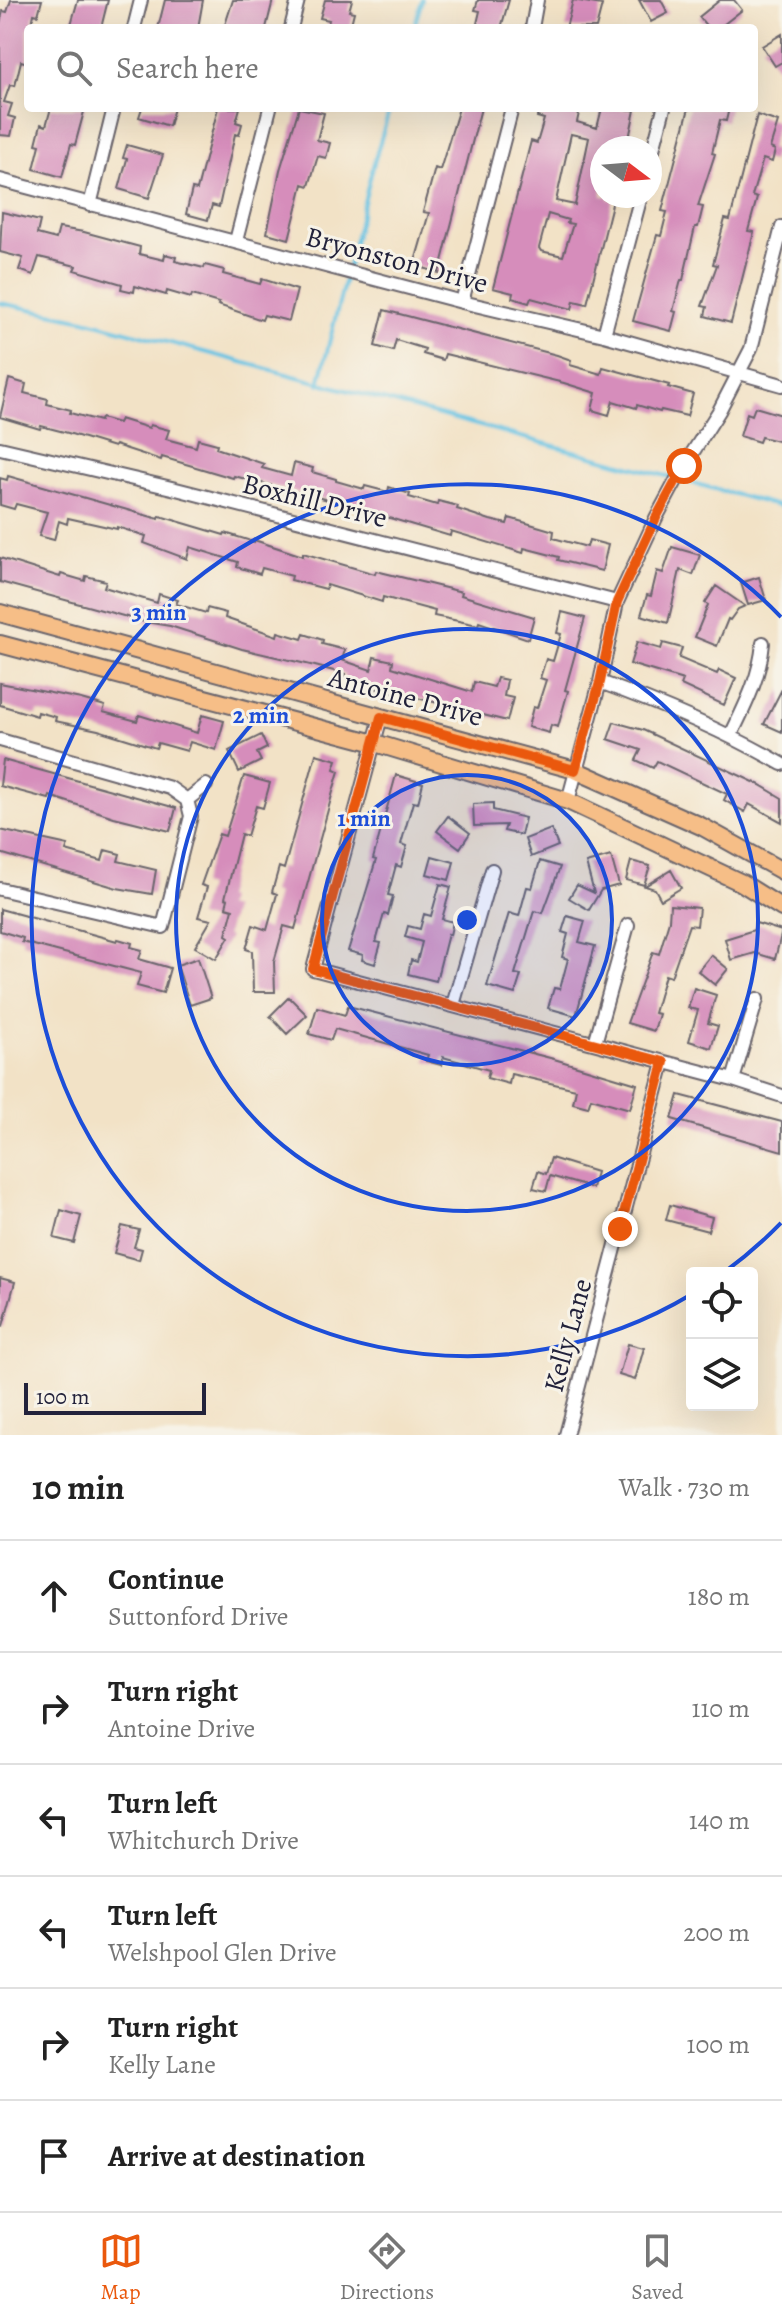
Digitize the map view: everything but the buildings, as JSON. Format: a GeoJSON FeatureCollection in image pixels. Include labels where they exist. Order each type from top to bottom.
{"type":"FeatureCollection","features":[{"type":"Feature","properties":{"kind":"main road","name":"Antoine Drive"},"geometry":{"type":"LineString","coordinates":[[0,613],[575,770],[701,826],[782,871]]}},
{"type":"Feature","properties":{"kind":"main road","name":"Antoine Drive"},"geometry":{"type":"LineString","coordinates":[[0,644],[375,743],[568,801],[742,883],[782,908]]}},
{"type":"Feature","properties":{"kind":"main road"},"geometry":{"type":"LineString","coordinates":[[161,685],[168,658]]}},
{"type":"Feature","properties":{"kind":"street"},"geometry":{"type":"LineString","coordinates":[[135,24],[141,0]]}},
{"type":"Feature","properties":{"kind":"street"},"geometry":{"type":"LineString","coordinates":[[292,24],[298,0]]}},
{"type":"Feature","properties":{"kind":"street"},"geometry":{"type":"LineString","coordinates":[[533,24],[537,0]]}},
{"type":"Feature","properties":{"kind":"street"},"geometry":{"type":"LineString","coordinates":[[90,205],[113,112]]}},
{"type":"Feature","properties":{"kind":"street"},"geometry":{"type":"LineString","coordinates":[[236,241],[269,112]]}},
{"type":"Feature","properties":{"kind":"street"},"geometry":{"type":"LineString","coordinates":[[462,302],[511,112]]}},
{"type":"Feature","properties":{"kind":"street"},"geometry":{"type":"LineString","coordinates":[[657,136],[663,112]]}},
{"type":"Feature","properties":{"kind":"street","name":"Bryonston Drive"},"geometry":{"type":"LineString","coordinates":[[0,180],[462,302],[604,335],[782,385]]}},
{"type":"Feature","properties":{"kind":"street"},"geometry":{"type":"LineString","coordinates":[[604,335],[638,208]]}},
{"type":"Feature","properties":{"kind":"street"},"geometry":{"type":"LineString","coordinates":[[568,801],[600,682],[617,602],[656,518],[751,349],[782,227]]}},
{"type":"Feature","properties":{"kind":"street","name":"Boxhill Drive"},"geometry":{"type":"LineString","coordinates":[[0,448],[176,489],[617,602]]}},
{"type":"Feature","properties":{"kind":"street"},"geometry":{"type":"LineString","coordinates":[[731,735],[753,689],[761,666],[763,643]]}},
{"type":"Feature","properties":{"kind":"street"},"geometry":{"type":"LineString","coordinates":[[600,682],[662,704],[731,735],[782,764]]}},
{"type":"Feature","properties":{"kind":"street"},"geometry":{"type":"LineString","coordinates":[[381,717],[313,969],[733,1080],[782,1096]]}},
{"type":"Feature","properties":{"kind":"street"},"geometry":{"type":"LineString","coordinates":[[0,740],[170,788],[187,800],[191,816],[163,927],[0,889]]}},
{"type":"Feature","properties":{"kind":"street"},"geometry":{"type":"LineString","coordinates":[[187,800],[206,785]]}},
{"type":"Feature","properties":{"kind":"street"},"geometry":{"type":"LineString","coordinates":[[453,1005],[492,870]]}},
{"type":"Feature","properties":{"kind":"street"},"geometry":{"type":"LineString","coordinates":[[595,1043],[628,925]]}},
{"type":"Feature","properties":{"kind":"street"},"geometry":{"type":"LineString","coordinates":[[733,1080],[757,999]]}},
{"type":"Feature","properties":{"kind":"street","name":"Kelly Lane"},"geometry":{"type":"LineString","coordinates":[[566,1435],[664,1062]]}},
{"type":"Feature","properties":{"kind":"waterway"},"geometry":{"type":"LineString","coordinates":[[415,24],[422,0]]}},
{"type":"Feature","properties":{"kind":"waterway"},"geometry":{"type":"LineString","coordinates":[[319,384],[389,112]]}},
{"type":"Feature","properties":{"kind":"waterway"},"geometry":{"type":"LineString","coordinates":[[0,303],[85,320],[782,507]]}},
{"type":"Feature","properties":{"kind":"route"},"geometry":{"type":"LineString","coordinates":[[620,1229],[664,1062],[313,969],[381,717],[575,770],[600,682],[617,602],[634,562],[684,466]]}}]}
